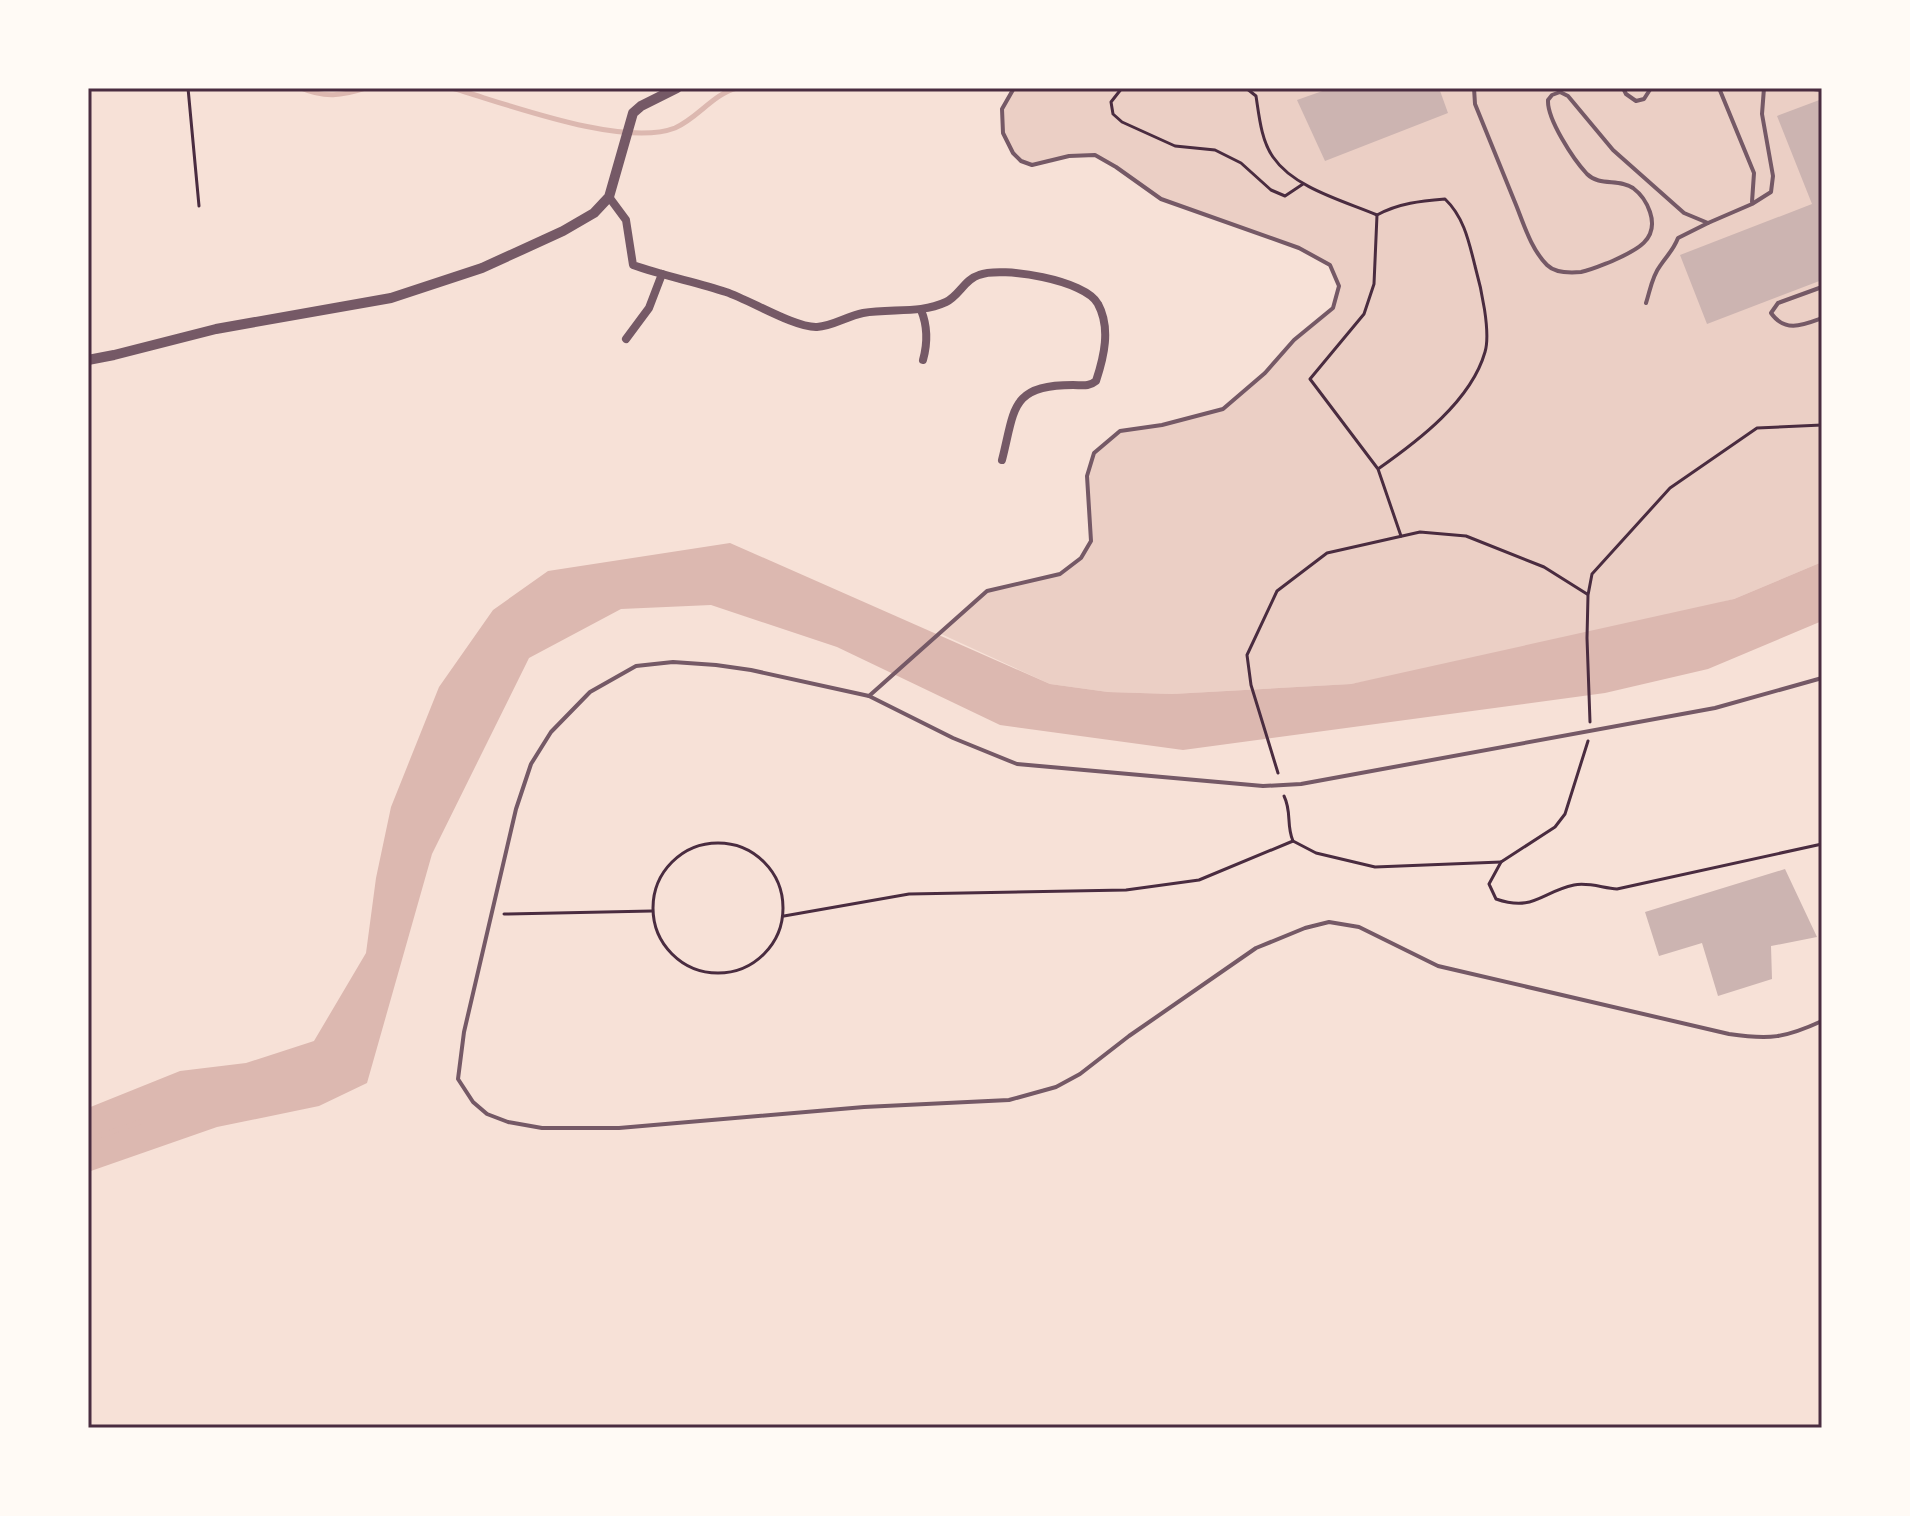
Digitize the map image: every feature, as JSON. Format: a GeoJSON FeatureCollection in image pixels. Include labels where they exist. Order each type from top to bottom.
{"type":"FeatureCollection","features":[{"type":"Feature","properties":{"kind":"street"},"geometry":{"type":"LineString","coordinates":[[88,360],[216,329],[391,298],[482,268],[563,231],[594,213],[609,197],[630,119],[636,109],[677,88]]}},
{"type":"Feature","properties":{"kind":"street"},"geometry":{"type":"LineString","coordinates":[[609,197],[626,220],[632,264],[728,293],[806,326],[830,325],[860,313],[921,310],[950,300],[977,275],[994,272],[1015,272],[1066,283],[1092,297],[1098,303],[1106,334],[1096,381],[1086,386],[1042,387],[1025,395],[1011,416],[1002,460]]}},
{"type":"Feature","properties":{"kind":"street"},"geometry":{"type":"LineString","coordinates":[[626,339],[649,308],[662,274]]}},
{"type":"Feature","properties":{"kind":"street"},"geometry":{"type":"LineString","coordinates":[[921,310],[927,336],[923,360]]}},
{"type":"Feature","properties":{"kind":"lane"},"geometry":{"type":"LineString","coordinates":[[869,696],[987,591],[1060,574],[1081,558],[1091,541],[1087,476],[1094,453],[1120,431],[1162,425],[1223,409],[1265,373],[1294,340],[1333,308],[1339,286],[1330,265],[1299,248],[1161,199],[1095,155],[1069,156],[1032,165],[1021,161],[1013,153],[1003,133],[1002,109],[1014,88]]}},
{"type":"Feature","properties":{"kind":"lane"},"geometry":{"type":"LineString","coordinates":[[1474,88],[1475,104],[1525,228],[1541,257],[1555,270],[1591,270],[1634,251],[1650,234],[1652,218],[1643,198],[1632,188],[1600,182],[1586,173],[1549,114],[1548,100],[1560,92],[1568,96],[1613,150],[1684,213],[1708,223]]}},
{"type":"Feature","properties":{"kind":"lane"},"geometry":{"type":"LineString","coordinates":[[1623,88],[1636,101],[1644,99],[1651,88]]}},
{"type":"Feature","properties":{"kind":"lane"},"geometry":{"type":"LineString","coordinates":[[1719,88],[1754,173],[1752,204]]}},
{"type":"Feature","properties":{"kind":"lane"},"geometry":{"type":"LineString","coordinates":[[1646,303],[1659,267],[1673,252],[1678,238],[1771,192],[1773,176],[1762,114],[1764,88]]}},
{"type":"Feature","properties":{"kind":"lane"},"geometry":{"type":"LineString","coordinates":[[1805,88],[1822,90]]}},
{"type":"Feature","properties":{"kind":"lane"},"geometry":{"type":"LineString","coordinates":[[1822,287],[1778,303],[1771,313],[1779,324],[1791,327],[1822,318]]}},
{"type":"Feature","properties":{"kind":"lane"},"geometry":{"type":"LineString","coordinates":[[1822,678],[1715,708],[1590,733],[1315,782],[1280,785],[1230,784],[1017,764],[953,738],[869,696],[751,670],[673,662],[636,666],[590,692],[551,732],[531,764],[516,809],[491,915],[464,1032],[458,1079],[473,1102],[487,1114],[508,1122],[542,1128],[619,1128],[864,1107],[1009,1100],[1034,1094],[1080,1074],[1256,948],[1305,928],[1329,922],[1359,927],[1438,966],[1729,1034],[1757,1038],[1789,1036],[1822,1021]]}},
{"type":"Feature","properties":{"kind":"path"},"geometry":{"type":"LineString","coordinates":[[188,88],[199,206]]}},
{"type":"Feature","properties":{"kind":"path"},"geometry":{"type":"LineString","coordinates":[[1122,88],[1111,102],[1113,114],[1122,122],[1175,146],[1215,150],[1241,163],[1271,190],[1285,196],[1303,184]]}},
{"type":"Feature","properties":{"kind":"path"},"geometry":{"type":"LineString","coordinates":[[1246,88],[1256,96],[1261,129],[1273,157],[1303,184],[1377,215],[1391,208],[1445,199],[1458,212],[1483,294],[1486,350],[1470,388],[1417,441],[1378,469]]}},
{"type":"Feature","properties":{"kind":"path"},"geometry":{"type":"LineString","coordinates":[[1377,215],[1374,284],[1364,314],[1310,379],[1378,469],[1401,536]]}},
{"type":"Feature","properties":{"kind":"path"},"geometry":{"type":"LineString","coordinates":[[1822,425],[1757,428],[1670,488],[1592,574],[1587,638],[1590,733],[1565,814],[1555,827],[1501,862],[1489,884],[1496,899],[1511,904],[1532,903],[1573,885],[1589,884],[1617,889],[1822,844]]}},
{"type":"Feature","properties":{"kind":"path"},"geometry":{"type":"LineString","coordinates":[[1501,862],[1375,867],[1316,853],[1293,841],[1289,833],[1290,808],[1280,785],[1251,685],[1247,655],[1277,591],[1327,553],[1420,532],[1466,536],[1544,567],[1588,595]]}},
{"type":"Feature","properties":{"kind":"path"},"geometry":{"type":"LineString","coordinates":[[784,916],[909,894],[1126,890],[1199,880],[1293,841]]}},
{"type":"Feature","properties":{"kind":"path"},"geometry":{"type":"LineString","coordinates":[[721,842],[742,847],[761,858],[775,874],[783,894],[784,916],[778,937],[757,961],[727,973],[705,973],[685,965],[668,951],[657,932],[652,911],[655,889],[664,870],[680,855],[699,845],[721,842]]}},
{"type":"Feature","properties":{"kind":"path"},"geometry":{"type":"LineString","coordinates":[[491,915],[652,911]]}},
{"type":"Feature","properties":{"kind":"shaded area"},"geometry":{"type":"Polygon","coordinates":[[[1014,88],[1822,90],[1822,562],[1734,599],[1549,647],[1351,684],[1172,694],[1108,692],[1050,684],[939,633],[987,591],[1060,574],[1081,558],[1091,541],[1087,476],[1094,453],[1120,431],[1172,423],[1223,409],[1265,373],[1294,340],[1333,309],[1339,286],[1330,265],[1299,248],[1161,199],[1095,155],[1069,156],[1032,165],[1021,161],[1013,153],[1003,133],[1002,109],[1014,88]]]}},
{"type":"Feature","properties":{"kind":"shaded area"},"geometry":{"type":"Polygon","coordinates":[[[730,543],[1050,684],[1108,692],[1172,694],[1351,684],[1734,599],[1822,562],[1822,621],[1708,669],[1605,693],[1183,750],[1000,725],[837,647],[711,605],[621,609],[529,658],[432,854],[367,1083],[319,1106],[217,1127],[88,1172],[88,1140],[92,1138],[88,1138],[88,1108],[180,1071],[246,1063],[314,1041],[366,953],[376,878],[391,807],[439,687],[493,610],[548,571],[730,543]]]}},
{"type":"Feature","properties":{"kind":"building"},"geometry":{"type":"Polygon","coordinates":[[[1331,88],[1439,88],[1448,113],[1325,161],[1297,100],[1331,88]]]}},
{"type":"Feature","properties":{"kind":"building"},"geometry":{"type":"Polygon","coordinates":[[[1822,99],[1822,280],[1707,324],[1680,255],[1812,204],[1777,116],[1822,99]]]}},
{"type":"Feature","properties":{"kind":"building"},"geometry":{"type":"Polygon","coordinates":[[[1785,869],[1817,937],[1771,946],[1772,979],[1718,996],[1702,943],[1659,956],[1645,912],[1785,869]]]}},
{"type":"Feature","properties":{"kind":"waterway"},"geometry":{"type":"LineString","coordinates":[[301,88],[333,95],[366,88]]}},
{"type":"Feature","properties":{"kind":"waterway"},"geometry":{"type":"LineString","coordinates":[[452,88],[565,122],[653,133],[683,124],[720,95],[737,88]]}},
{"type":"Feature","properties":{"kind":"waterway"},"geometry":{"type":"LineString","coordinates":[[88,1140],[140,1122]]}}]}
